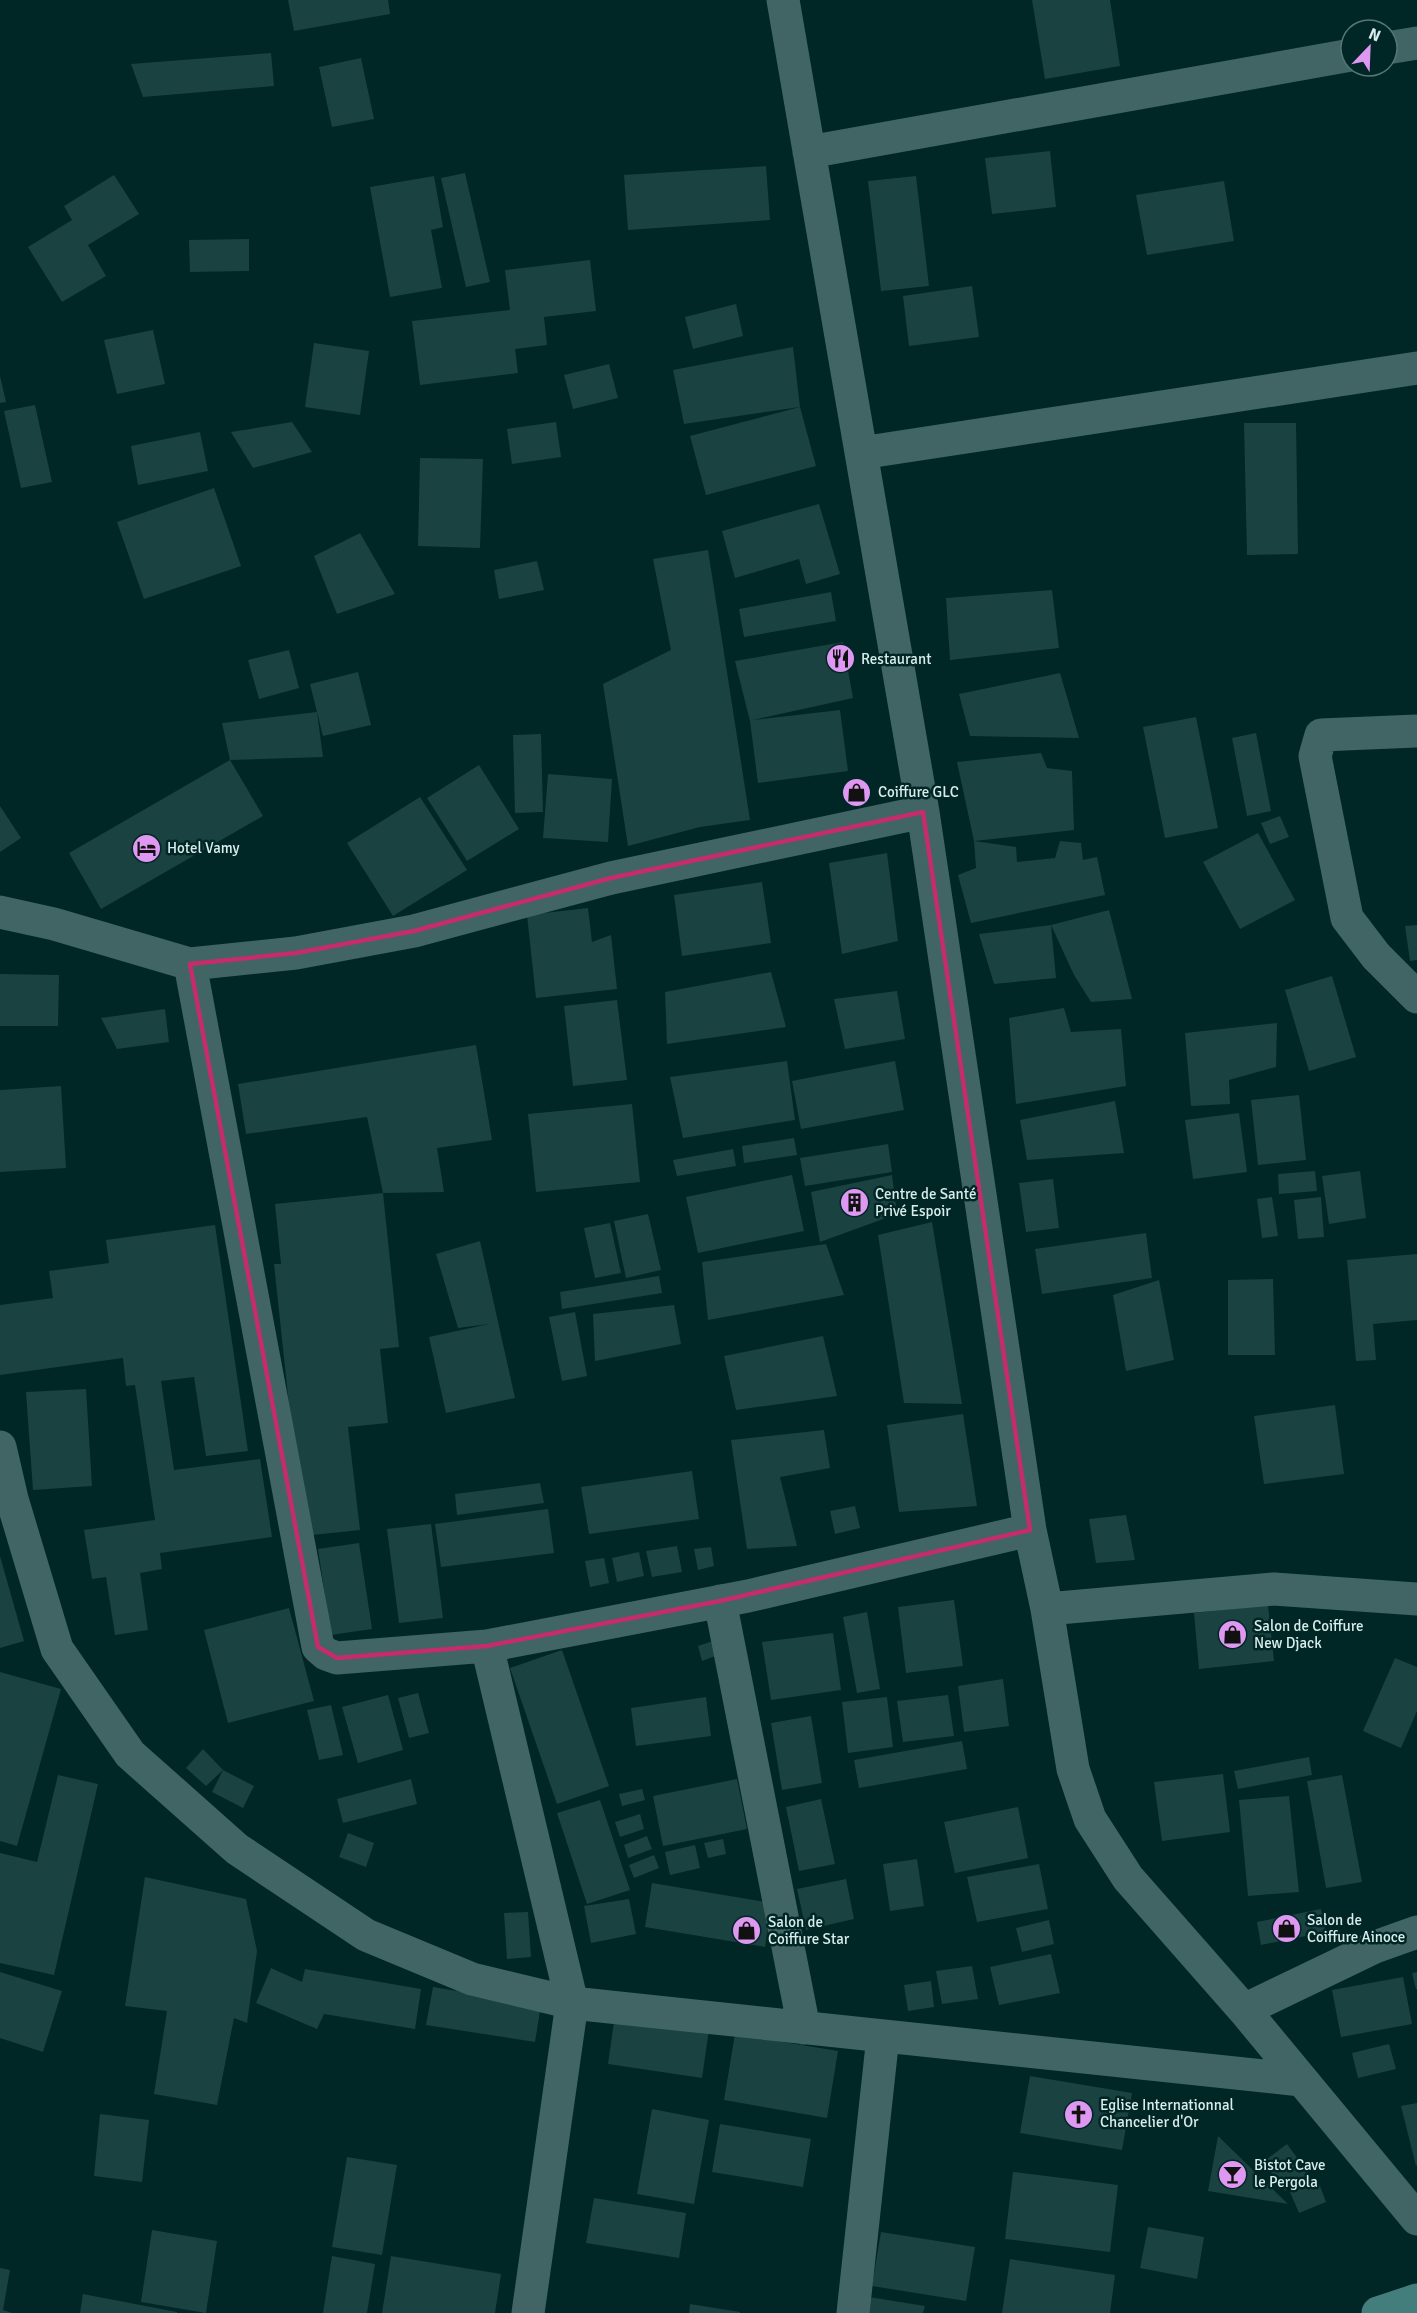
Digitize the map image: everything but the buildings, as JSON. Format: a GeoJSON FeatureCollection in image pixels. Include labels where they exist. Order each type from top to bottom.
{"type":"FeatureCollection","features":[{"type":"Feature","properties":{"kind":"main road"},"geometry":{"type":"LineString","coordinates":[[1378,2313],[1417,2300]]}},
{"type":"Feature","properties":{"kind":"street"},"geometry":{"type":"LineString","coordinates":[[783,0],[923,812],[1030,1530],[1047,1609],[1073,1769],[1090,1819],[1128,1878],[1244,2010],[1417,2219]]}},
{"type":"Feature","properties":{"kind":"street"},"geometry":{"type":"LineString","coordinates":[[1399,46],[1417,43]]}},
{"type":"Feature","properties":{"kind":"street"},"geometry":{"type":"LineString","coordinates":[[809,152],[1339,57]]}},
{"type":"Feature","properties":{"kind":"street"},"geometry":{"type":"LineString","coordinates":[[861,453],[1417,368]]}},
{"type":"Feature","properties":{"kind":"street"},"geometry":{"type":"LineString","coordinates":[[1417,731],[1322,735],[1315,756],[1347,918],[1376,956],[1417,997]]}},
{"type":"Feature","properties":{"kind":"street"},"geometry":{"type":"LineString","coordinates":[[0,912],[54,924],[190,964],[296,953],[414,931],[611,878],[923,812]]}},
{"type":"Feature","properties":{"kind":"street"},"geometry":{"type":"LineString","coordinates":[[190,964],[318,1647],[326,1654],[337,1658],[487,1646],[720,1601],[1030,1530]]}},
{"type":"Feature","properties":{"kind":"street"},"geometry":{"type":"LineString","coordinates":[[0,1447],[6,1500],[57,1649],[130,1754],[237,1849],[366,1935],[472,1979],[572,2003],[1301,2080]]}},
{"type":"Feature","properties":{"kind":"street"},"geometry":{"type":"LineString","coordinates":[[1047,1609],[1274,1589],[1417,1599]]}},
{"type":"Feature","properties":{"kind":"street"},"geometry":{"type":"LineString","coordinates":[[720,1601],[804,2028]]}},
{"type":"Feature","properties":{"kind":"street"},"geometry":{"type":"LineString","coordinates":[[487,1646],[572,2003],[528,2313]]}},
{"type":"Feature","properties":{"kind":"street"},"geometry":{"type":"LineString","coordinates":[[1244,2010],[1375,1947],[1417,1932]]}},
{"type":"Feature","properties":{"kind":"street"},"geometry":{"type":"LineString","coordinates":[[853,2313],[883,2036]]}},
{"type":"Feature","properties":{"kind":"highlighted area"},"geometry":{"type":"Polygon","coordinates":[[[923,812],[1030,1530],[720,1601],[487,1646],[337,1658],[318,1647],[190,964],[296,953],[414,931],[611,878],[923,812]]]}},
{"type":"Feature","properties":{"kind":"place","name":"Restaurant"},"geometry":{"type":"Point","coordinates":[840,659]}},
{"type":"Feature","properties":{"kind":"place","name":"Coiffure GLC"},"geometry":{"type":"Point","coordinates":[857,792]}},
{"type":"Feature","properties":{"kind":"place","name":"Hotel Vamy"},"geometry":{"type":"Point","coordinates":[146,848]}},
{"type":"Feature","properties":{"kind":"place","name":"Centre de Santé Privé Espoir"},"geometry":{"type":"Point","coordinates":[854,1203]}},
{"type":"Feature","properties":{"kind":"place","name":"Salon de Coiffure New Djack"},"geometry":{"type":"Point","coordinates":[1233,1635]}},
{"type":"Feature","properties":{"kind":"place","name":"Salon de Coiffure Ainoce"},"geometry":{"type":"Point","coordinates":[1286,1929]}},
{"type":"Feature","properties":{"kind":"place","name":"Salon de Coiffure Star"},"geometry":{"type":"Point","coordinates":[747,1931]}},
{"type":"Feature","properties":{"kind":"place","name":"Eglise Internationnal Chancelier d'Or"},"geometry":{"type":"Point","coordinates":[1079,2114]}},
{"type":"Feature","properties":{"kind":"place","name":"Bistot Cave le Pergola"},"geometry":{"type":"Point","coordinates":[1233,2174]}}]}
